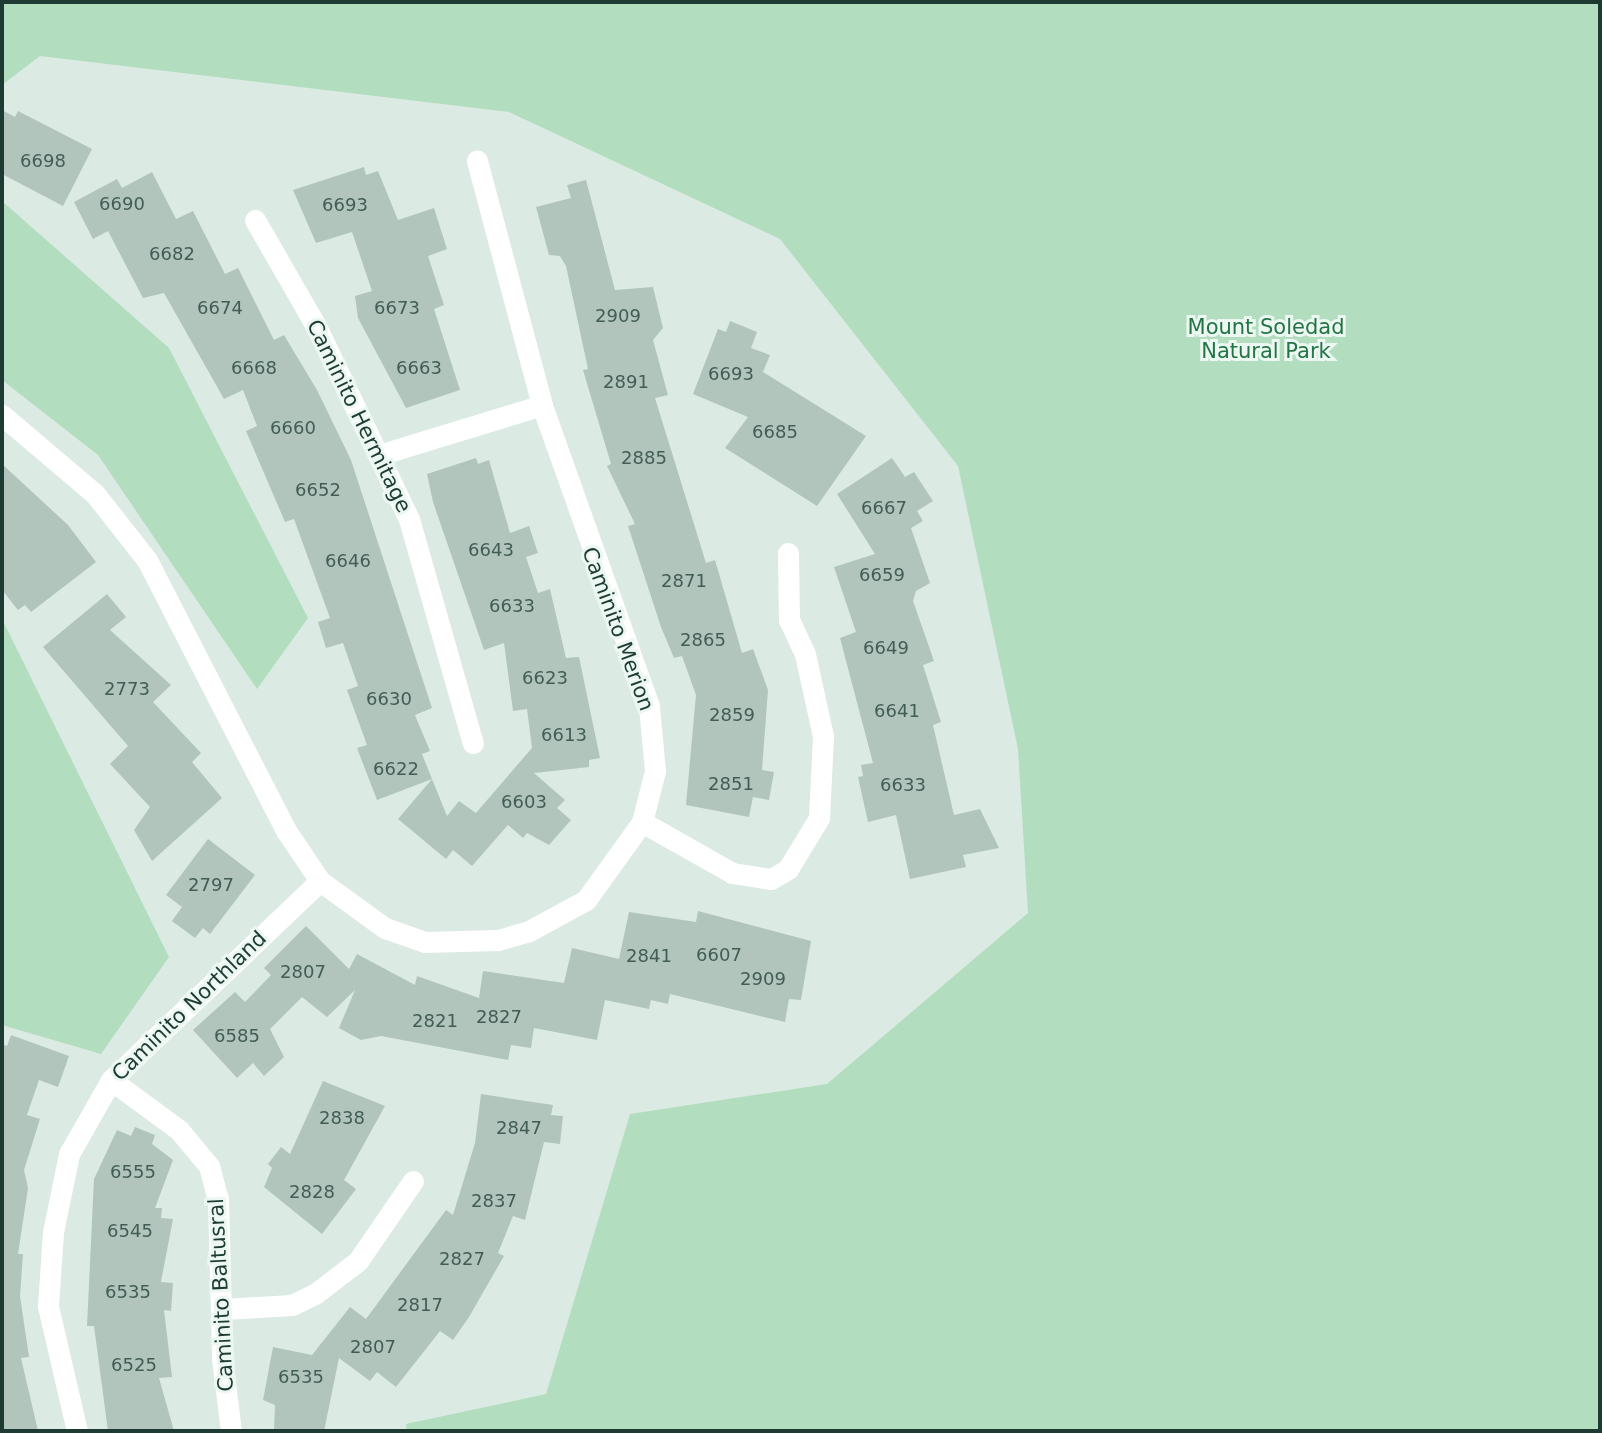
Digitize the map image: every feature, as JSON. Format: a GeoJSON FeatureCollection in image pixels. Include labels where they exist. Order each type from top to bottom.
{"type":"FeatureCollection","features":[{"type":"Feature","properties":{"kind":"street","name":"Caminito Merion"},"geometry":{"type":"LineString","coordinates":[[2,415],[95,494],[147,560],[287,832],[320,881],[385,928],[425,942],[498,940],[586,900],[642,822],[655,771],[649,706],[542,405],[477,161]]}},
{"type":"Feature","properties":{"kind":"street","name":"Caminito Hermitage"},"geometry":{"type":"LineString","coordinates":[[255,220],[382,454],[409,519],[473,743]]}},
{"type":"Feature","properties":{"kind":"street"},"geometry":{"type":"LineString","coordinates":[[382,454],[542,405]]}},
{"type":"Feature","properties":{"kind":"street"},"geometry":{"type":"LineString","coordinates":[[642,822],[732,873],[771,879],[788,869],[819,818],[823,736],[805,654],[789,620],[788,553]]}},
{"type":"Feature","properties":{"kind":"street","name":"Caminito Northland"},"geometry":{"type":"LineString","coordinates":[[77,1431],[48,1307],[52,1232],[69,1154],[111,1080],[320,881]]}},
{"type":"Feature","properties":{"kind":"street","name":"Caminito Baltusral"},"geometry":{"type":"LineString","coordinates":[[111,1080],[180,1130],[209,1166],[218,1200],[231,1431]]}},
{"type":"Feature","properties":{"kind":"street"},"geometry":{"type":"LineString","coordinates":[[223,1309],[292,1305],[315,1294],[358,1261],[412,1181]]}},
{"type":"Feature","properties":{"kind":"green space","name":"Mount Soledad Natural Park"},"geometry":{"type":"Polygon","coordinates":[[[2,2],[1600,2],[1600,1431],[407,1431],[406,1424],[546,1394],[630,1114],[827,1084],[1028,913],[1018,749],[958,466],[780,239],[509,112],[40,56],[2,85],[2,2]]]}},
{"type":"Feature","properties":{"kind":"green space"},"geometry":{"type":"Polygon","coordinates":[[[2,201],[169,348],[308,618],[257,689],[98,455],[2,380],[2,201]]]}},
{"type":"Feature","properties":{"kind":"green space"},"geometry":{"type":"Polygon","coordinates":[[[2,619],[169,957],[101,1054],[2,1025],[2,619]]]}},
{"type":"Feature","properties":{"kind":"building"},"geometry":{"type":"Polygon","coordinates":[[[2,110],[15,117],[18,111],[92,149],[63,206],[2,174],[2,110]]]}},
{"type":"Feature","properties":{"kind":"building"},"geometry":{"type":"Polygon","coordinates":[[[364,167],[366,175],[378,171],[398,220],[434,208],[447,249],[428,256],[444,305],[434,309],[460,390],[406,408],[358,318],[355,296],[372,291],[352,232],[316,243],[293,190],[364,167]]]}},
{"type":"Feature","properties":{"kind":"building"},"geometry":{"type":"Polygon","coordinates":[[[152,172],[176,219],[193,211],[225,274],[238,268],[274,340],[284,335],[317,390],[351,460],[432,708],[415,715],[430,751],[422,754],[432,779],[377,800],[357,748],[367,745],[347,690],[358,686],[343,643],[326,648],[318,622],[330,618],[294,519],[285,522],[246,431],[257,426],[243,390],[224,399],[164,293],[143,298],[108,231],[93,239],[74,202],[117,179],[122,188],[152,172]]]}},
{"type":"Feature","properties":{"kind":"building"},"geometry":{"type":"Polygon","coordinates":[[[586,180],[615,290],[653,287],[663,328],[653,340],[668,395],[655,398],[706,563],[715,560],[742,653],[753,649],[768,690],[762,770],[774,772],[769,800],[753,797],[749,817],[686,805],[696,695],[682,656],[674,658],[661,627],[628,526],[635,524],[607,466],[611,464],[583,370],[588,369],[566,266],[560,256],[549,255],[536,207],[571,198],[567,185],[586,180]]]}},
{"type":"Feature","properties":{"kind":"building"},"geometry":{"type":"Polygon","coordinates":[[[730,321],[757,332],[751,348],[770,355],[763,372],[866,436],[817,506],[725,448],[748,417],[693,394],[718,329],[726,332],[730,321]]]}},
{"type":"Feature","properties":{"kind":"building"},"geometry":{"type":"Polygon","coordinates":[[[476,458],[478,464],[489,460],[510,533],[529,526],[538,553],[526,557],[538,593],[550,589],[566,658],[579,657],[600,758],[589,760],[589,767],[534,773],[565,800],[557,808],[571,820],[549,845],[527,833],[523,838],[508,825],[472,866],[453,850],[446,859],[398,819],[432,779],[447,816],[459,801],[476,813],[532,748],[527,709],[513,711],[504,643],[484,650],[433,502],[427,474],[476,458]]]}},
{"type":"Feature","properties":{"kind":"building"},"geometry":{"type":"Polygon","coordinates":[[[892,458],[905,477],[914,472],[933,501],[917,511],[923,521],[911,528],[930,583],[916,591],[913,601],[934,661],[923,665],[941,722],[933,725],[954,815],[980,809],[999,848],[963,855],[966,867],[910,879],[896,815],[868,822],[858,777],[863,776],[861,765],[873,763],[840,638],[856,632],[834,567],[875,554],[837,494],[892,458]]]}},
{"type":"Feature","properties":{"kind":"building"},"geometry":{"type":"Polygon","coordinates":[[[2,464],[68,525],[96,562],[31,612],[25,605],[18,610],[2,590],[2,464]]]}},
{"type":"Feature","properties":{"kind":"building"},"geometry":{"type":"Polygon","coordinates":[[[107,594],[126,617],[110,630],[171,685],[153,702],[201,753],[192,762],[222,798],[152,861],[134,830],[150,807],[110,764],[128,746],[43,647],[107,594]]]}},
{"type":"Feature","properties":{"kind":"building"},"geometry":{"type":"Polygon","coordinates":[[[208,839],[255,875],[210,934],[203,928],[195,938],[172,921],[182,907],[166,895],[208,839]]]}},
{"type":"Feature","properties":{"kind":"building"},"geometry":{"type":"Polygon","coordinates":[[[698,911],[811,941],[801,1000],[789,999],[785,1022],[670,994],[668,1004],[651,1000],[649,1009],[605,1000],[597,1040],[534,1028],[531,1048],[511,1045],[508,1060],[381,1036],[361,1040],[339,1028],[355,990],[327,1017],[302,997],[270,1029],[284,1057],[264,1076],[253,1063],[237,1078],[193,1030],[235,992],[245,1002],[271,975],[264,968],[306,926],[349,969],[357,954],[415,985],[417,976],[479,998],[483,971],[564,983],[572,948],[619,959],[629,912],[696,922],[698,911]]]}},
{"type":"Feature","properties":{"kind":"building"},"geometry":{"type":"Polygon","coordinates":[[[11,1035],[69,1056],[58,1087],[39,1080],[27,1115],[40,1119],[24,1170],[28,1188],[18,1254],[23,1254],[20,1296],[29,1357],[21,1358],[38,1431],[2,1431],[2,1044],[7,1046],[11,1035]]]}},
{"type":"Feature","properties":{"kind":"building"},"geometry":{"type":"Polygon","coordinates":[[[323,1081],[385,1106],[344,1180],[356,1189],[322,1234],[264,1187],[272,1168],[268,1164],[281,1147],[290,1154],[323,1081]]]}},
{"type":"Feature","properties":{"kind":"building"},"geometry":{"type":"Polygon","coordinates":[[[481,1094],[553,1105],[551,1115],[563,1116],[560,1144],[544,1142],[525,1220],[513,1216],[498,1253],[504,1256],[469,1317],[453,1340],[440,1331],[396,1387],[377,1372],[370,1381],[339,1358],[324,1431],[274,1431],[275,1405],[263,1400],[273,1347],[312,1355],[350,1307],[366,1319],[446,1210],[453,1215],[475,1143],[481,1094]]]}},
{"type":"Feature","properties":{"kind":"building"},"geometry":{"type":"Polygon","coordinates":[[[135,1127],[155,1135],[152,1144],[173,1160],[155,1208],[162,1208],[161,1218],[173,1219],[161,1282],[173,1283],[171,1311],[164,1310],[172,1377],[159,1378],[174,1431],[108,1431],[94,1326],[87,1326],[94,1179],[117,1130],[131,1136],[135,1127]]]}}]}
